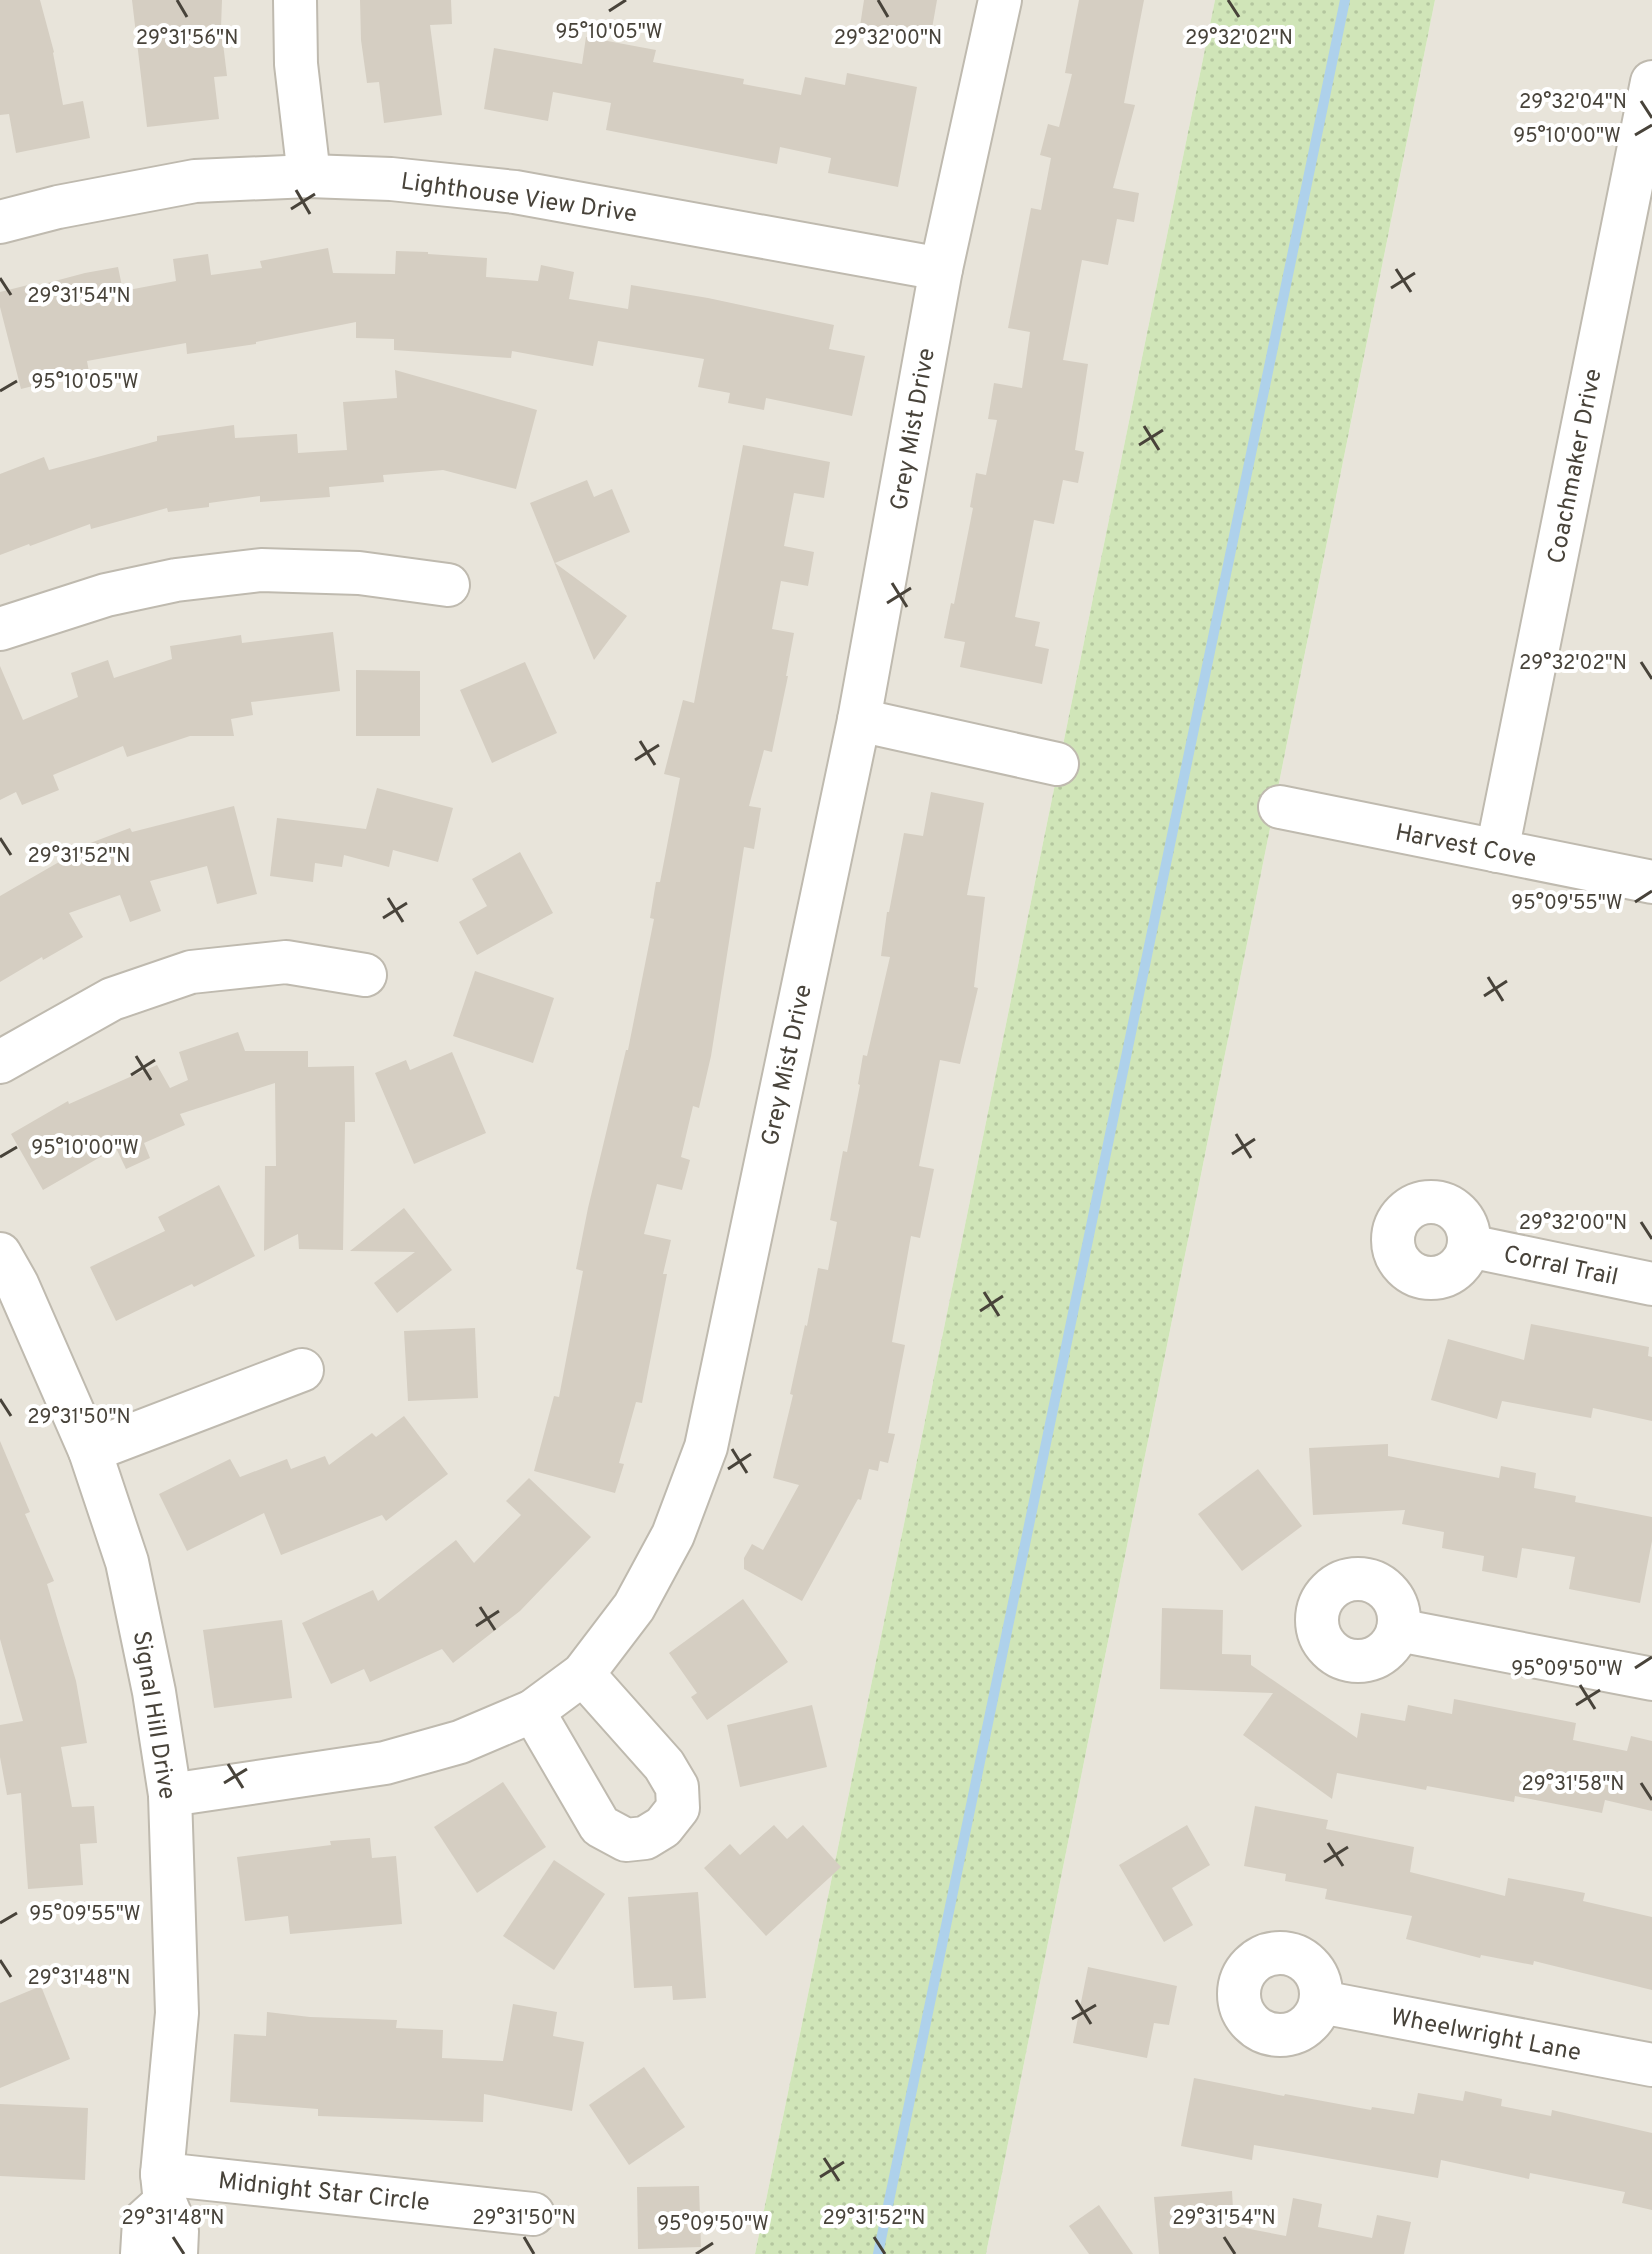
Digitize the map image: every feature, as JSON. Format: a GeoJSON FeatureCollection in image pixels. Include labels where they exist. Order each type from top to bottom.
{"type":"FeatureCollection","features":[{"type":"Feature","properties":{"kind":"street"},"geometry":{"type":"LineString","coordinates":[[295,0],[296,64],[309,176]]}},
{"type":"Feature","properties":{"kind":"street","name":"Grey Mist Drive"},"geometry":{"type":"LineString","coordinates":[[170,1795],[385,1763],[460,1742],[533,1711],[583,1674],[634,1607],[673,1535],[706,1447],[859,720],[941,269],[1000,0]]}},
{"type":"Feature","properties":{"kind":"street","name":"Coachmaker Drive"},"geometry":{"type":"LineString","coordinates":[[1497,851],[1652,82]]}},
{"type":"Feature","properties":{"kind":"street","name":"Lighthouse View Drive"},"geometry":{"type":"LineString","coordinates":[[0,222],[58,207],[195,181],[309,176],[391,179],[515,192],[941,269]]}},
{"type":"Feature","properties":{"kind":"street"},"geometry":{"type":"LineString","coordinates":[[0,629],[106,595],[176,580],[261,570],[359,573],[448,585]]}},
{"type":"Feature","properties":{"kind":"street"},"geometry":{"type":"LineString","coordinates":[[859,720],[1057,764]]}},
{"type":"Feature","properties":{"kind":"street","name":"Harvest Cove"},"geometry":{"type":"LineString","coordinates":[[1280,807],[1652,882]]}},
{"type":"Feature","properties":{"kind":"street"},"geometry":{"type":"LineString","coordinates":[[0,1062],[112,999],[191,972],[286,962],[365,975]]}},
{"type":"Feature","properties":{"kind":"street","name":"Corral Trail"},"geometry":{"type":"LineString","coordinates":[[1469,1246],[1652,1284]]}},
{"type":"Feature","properties":{"kind":"street","name":"Signal Hill Drive"},"geometry":{"type":"LineString","coordinates":[[0,1254],[17,1284],[90,1451],[127,1562],[154,1692],[170,1795],[177,2013],[164,2188],[177,2231],[176,2254]]}},
{"type":"Feature","properties":{"kind":"street"},"geometry":{"type":"LineString","coordinates":[[90,1451],[302,1370]]}},
{"type":"Feature","properties":{"kind":"street"},"geometry":{"type":"LineString","coordinates":[[1398,1630],[1652,1679]]}},
{"type":"Feature","properties":{"kind":"street"},"geometry":{"type":"LineString","coordinates":[[533,1711],[600,1826],[626,1840],[645,1838],[663,1827],[678,1808],[677,1787],[664,1765],[583,1674]]}},
{"type":"Feature","properties":{"kind":"street","name":"Wheelwright Lane"},"geometry":{"type":"LineString","coordinates":[[1321,2002],[1652,2065]]}},
{"type":"Feature","properties":{"kind":"street","name":"Signal Hill Drive"},"geometry":{"type":"LineString","coordinates":[[142,2254],[144,2221],[164,2188]]}},
{"type":"Feature","properties":{"kind":"street","name":"Midnight Star Circle"},"geometry":{"type":"LineString","coordinates":[[164,2188],[533,2214]]}},
{"type":"Feature","properties":{"kind":"shaded area"},"geometry":{"type":"Polygon","coordinates":[[[0,0],[1215,0],[755,2254],[0,2254],[0,0]]]}},
{"type":"Feature","properties":{"kind":"shaded area"},"geometry":{"type":"Polygon","coordinates":[[[1435,0],[1652,0],[1652,2254],[986,2254],[1435,0]]]}},
{"type":"Feature","properties":{"kind":"green space"},"geometry":{"type":"Polygon","coordinates":[[[1215,0],[1435,0],[986,2254],[755,2254],[1215,0]]]}},
{"type":"Feature","properties":{"kind":"building"},"geometry":{"type":"Polygon","coordinates":[[[0,0],[40,0],[54,52],[63,105],[83,101],[90,138],[16,153],[9,114],[0,115],[0,0]]]}},
{"type":"Feature","properties":{"kind":"building"},"geometry":{"type":"Polygon","coordinates":[[[132,0],[222,0],[221,27],[227,76],[214,77],[219,119],[147,127],[132,0]]]}},
{"type":"Feature","properties":{"kind":"building"},"geometry":{"type":"Polygon","coordinates":[[[360,0],[451,0],[452,24],[430,25],[442,115],[384,123],[379,82],[367,83],[360,0]]]}},
{"type":"Feature","properties":{"kind":"building"},"geometry":{"type":"Polygon","coordinates":[[[864,0],[937,0],[930,40],[860,26],[864,0]]]}},
{"type":"Feature","properties":{"kind":"building"},"geometry":{"type":"Polygon","coordinates":[[[1079,0],[1144,0],[1124,103],[1135,105],[1113,188],[1139,193],[1134,222],[1117,219],[1108,265],[1082,260],[1063,360],[1088,364],[1075,450],[1084,452],[1078,483],[1063,480],[1054,524],[1034,520],[1015,617],[1040,622],[1035,646],[1049,649],[1042,684],[960,667],[965,642],[944,638],[973,508],[970,507],[976,473],[986,475],[997,420],[988,419],[994,383],[1022,388],[1030,332],[1008,328],[1031,208],[1041,210],[1051,158],[1040,155],[1048,124],[1059,127],[1072,74],[1065,73],[1079,0]]]}},
{"type":"Feature","properties":{"kind":"building"},"geometry":{"type":"Polygon","coordinates":[[[586,37],[656,50],[653,62],[744,79],[743,84],[801,95],[805,77],[845,85],[847,73],[917,87],[898,187],[828,173],[831,158],[780,147],[777,164],[606,130],[611,103],[553,92],[548,121],[484,109],[494,48],[582,64],[586,37]]]}},
{"type":"Feature","properties":{"kind":"building"},"geometry":{"type":"Polygon","coordinates":[[[328,248],[333,273],[395,274],[396,251],[487,258],[486,277],[538,281],[541,265],[574,272],[569,299],[628,309],[631,285],[834,325],[829,349],[865,356],[852,416],[766,398],[764,410],[728,403],[730,393],[698,387],[704,359],[598,341],[593,366],[512,351],[511,358],[394,350],[394,339],[356,338],[356,322],[256,344],[187,354],[186,343],[87,361],[89,372],[21,389],[0,307],[0,292],[118,267],[123,291],[176,281],[173,259],[208,254],[211,275],[262,268],[260,261],[328,248]]]}},
{"type":"Feature","properties":{"kind":"building"},"geometry":{"type":"Polygon","coordinates":[[[395,370],[537,410],[516,489],[443,470],[383,475],[384,482],[329,487],[330,497],[260,502],[260,496],[209,503],[209,507],[168,512],[167,508],[91,529],[90,524],[0,555],[0,474],[44,457],[49,470],[157,441],[157,436],[234,425],[235,438],[297,434],[298,453],[347,450],[343,402],[397,398],[395,370]]]}},
{"type":"Feature","properties":{"kind":"building"},"geometry":{"type":"Polygon","coordinates":[[[743,445],[830,462],[824,498],[794,493],[784,546],[814,552],[808,586],[781,581],[772,629],[794,633],[788,676],[772,752],[764,750],[749,806],[761,808],[754,849],[744,847],[711,1056],[699,1108],[693,1106],[681,1157],[690,1160],[682,1190],[657,1184],[644,1234],[671,1240],[642,1403],[636,1402],[619,1463],[624,1464],[615,1493],[534,1471],[554,1396],[559,1397],[583,1271],[576,1269],[588,1208],[628,1050],[654,919],[650,918],[656,882],[660,882],[680,778],[664,774],[683,700],[694,703],[743,445]]]}},
{"type":"Feature","properties":{"kind":"building"},"geometry":{"type":"Polygon","coordinates":[[[587,480],[594,497],[612,489],[630,532],[555,563],[627,616],[594,660],[530,503],[587,480]]]}},
{"type":"Feature","properties":{"kind":"building"},"geometry":{"type":"Polygon","coordinates":[[[333,632],[340,691],[251,702],[253,715],[231,719],[234,736],[190,736],[127,757],[123,746],[53,775],[59,790],[22,805],[16,792],[0,800],[0,666],[23,720],[78,697],[71,673],[108,660],[114,678],[172,659],[170,646],[241,635],[242,643],[333,632]]]}},
{"type":"Feature","properties":{"kind":"building"},"geometry":{"type":"Polygon","coordinates":[[[525,662],[557,733],[492,763],[460,690],[525,662]]]}},
{"type":"Feature","properties":{"kind":"building"},"geometry":{"type":"Polygon","coordinates":[[[356,670],[420,671],[420,736],[356,736],[356,670]]]}},
{"type":"Feature","properties":{"kind":"building"},"geometry":{"type":"Polygon","coordinates":[[[377,788],[453,808],[438,862],[393,850],[389,867],[344,855],[342,867],[315,863],[313,882],[270,876],[277,818],[366,829],[377,788]]]}},
{"type":"Feature","properties":{"kind":"building"},"geometry":{"type":"Polygon","coordinates":[[[931,792],[984,803],[967,895],[985,897],[974,987],[978,988],[960,1064],[940,1060],[919,1166],[934,1169],[920,1238],[911,1236],[892,1342],[905,1345],[888,1433],[895,1434],[888,1463],[880,1461],[878,1471],[869,1469],[861,1500],[858,1499],[802,1601],[744,1569],[744,1558],[752,1544],[763,1550],[799,1485],[773,1478],[818,1268],[828,1270],[837,1222],[830,1220],[843,1151],[847,1152],[863,1055],[867,1056],[890,957],[881,956],[904,833],[923,836],[931,792]]]}},
{"type":"Feature","properties":{"kind":"building"},"geometry":{"type":"Polygon","coordinates":[[[234,806],[257,894],[217,904],[207,866],[150,881],[161,911],[130,922],[120,895],[69,913],[83,937],[0,982],[0,896],[66,858],[64,853],[130,828],[132,832],[234,806]]]}},
{"type":"Feature","properties":{"kind":"building"},"geometry":{"type":"Polygon","coordinates":[[[520,852],[553,913],[477,955],[459,922],[487,906],[472,879],[520,852]]]}},
{"type":"Feature","properties":{"kind":"building"},"geometry":{"type":"Polygon","coordinates":[[[475,971],[554,998],[533,1063],[453,1036],[475,971]]]}},
{"type":"Feature","properties":{"kind":"building"},"geometry":{"type":"Polygon","coordinates":[[[238,1032],[245,1051],[308,1051],[308,1067],[354,1066],[355,1122],[345,1122],[343,1250],[299,1249],[298,1234],[264,1251],[265,1166],[276,1166],[275,1083],[180,1114],[185,1125],[144,1143],[150,1158],[126,1169],[116,1148],[43,1190],[11,1134],[68,1101],[69,1104],[157,1065],[170,1088],[188,1080],[179,1052],[238,1032]]]}},
{"type":"Feature","properties":{"kind":"building"},"geometry":{"type":"Polygon","coordinates":[[[452,1052],[486,1133],[414,1164],[375,1073],[406,1060],[410,1070],[452,1052]]]}},
{"type":"Feature","properties":{"kind":"building"},"geometry":{"type":"Polygon","coordinates":[[[219,1185],[255,1256],[116,1321],[90,1267],[165,1231],[158,1217],[219,1185]]]}},
{"type":"Feature","properties":{"kind":"building"},"geometry":{"type":"Polygon","coordinates":[[[404,1208],[452,1270],[397,1313],[374,1283],[415,1252],[350,1251],[404,1208]]]}},
{"type":"Feature","properties":{"kind":"building"},"geometry":{"type":"Polygon","coordinates":[[[1531,1324],[1649,1347],[1648,1356],[1652,1357],[1652,1421],[1593,1408],[1591,1418],[1502,1401],[1497,1419],[1431,1400],[1448,1339],[1524,1360],[1531,1324]]]}},
{"type":"Feature","properties":{"kind":"building"},"geometry":{"type":"Polygon","coordinates":[[[475,1328],[478,1398],[408,1401],[404,1331],[475,1328]]]}},
{"type":"Feature","properties":{"kind":"building"},"geometry":{"type":"Polygon","coordinates":[[[404,1416],[448,1474],[386,1521],[382,1515],[281,1555],[264,1513],[187,1551],[159,1494],[230,1459],[240,1477],[287,1459],[291,1469],[325,1456],[329,1465],[372,1433],[376,1437],[404,1416]]]}},
{"type":"Feature","properties":{"kind":"building"},"geometry":{"type":"Polygon","coordinates":[[[0,1441],[30,1512],[25,1514],[54,1581],[47,1584],[76,1681],[87,1743],[61,1747],[72,1807],[94,1806],[97,1843],[80,1844],[83,1885],[28,1889],[21,1793],[7,1795],[0,1757],[0,1725],[23,1721],[0,1639],[0,1441]]]}},
{"type":"Feature","properties":{"kind":"building"},"geometry":{"type":"Polygon","coordinates":[[[1388,1444],[1388,1456],[1499,1478],[1501,1466],[1536,1473],[1534,1488],[1576,1496],[1575,1502],[1652,1517],[1652,1541],[1640,1603],[1569,1589],[1575,1557],[1522,1548],[1517,1578],[1482,1571],[1484,1556],[1442,1548],[1444,1532],[1402,1524],[1405,1510],[1313,1515],[1309,1448],[1388,1444]]]}},
{"type":"Feature","properties":{"kind":"building"},"geometry":{"type":"Polygon","coordinates":[[[1258,1469],[1302,1526],[1242,1571],[1198,1514],[1258,1469]]]}},
{"type":"Feature","properties":{"kind":"building"},"geometry":{"type":"Polygon","coordinates":[[[529,1478],[591,1537],[520,1611],[453,1663],[442,1649],[370,1682],[364,1669],[331,1684],[302,1623],[373,1590],[378,1601],[456,1540],[474,1563],[521,1515],[506,1501],[529,1478]]]}},
{"type":"Feature","properties":{"kind":"building"},"geometry":{"type":"Polygon","coordinates":[[[743,1599],[788,1662],[707,1720],[691,1697],[697,1693],[669,1653],[743,1599]]]}},
{"type":"Feature","properties":{"kind":"building"},"geometry":{"type":"Polygon","coordinates":[[[1162,1608],[1223,1610],[1222,1654],[1251,1655],[1251,1665],[1357,1738],[1361,1713],[1405,1721],[1408,1705],[1452,1714],[1454,1699],[1576,1723],[1573,1740],[1627,1751],[1631,1736],[1652,1741],[1652,1811],[1605,1800],[1602,1813],[1515,1796],[1514,1802],[1337,1773],[1332,1799],[1243,1735],[1273,1693],[1160,1689],[1162,1608]]]}},
{"type":"Feature","properties":{"kind":"building"},"geometry":{"type":"Polygon","coordinates":[[[282,1620],[292,1698],[214,1708],[203,1630],[282,1620]]]}},
{"type":"Feature","properties":{"kind":"building"},"geometry":{"type":"Polygon","coordinates":[[[812,1705],[827,1767],[740,1787],[727,1725],[812,1705]]]}},
{"type":"Feature","properties":{"kind":"building"},"geometry":{"type":"Polygon","coordinates":[[[503,1782],[546,1847],[477,1893],[434,1827],[503,1782]]]}},
{"type":"Feature","properties":{"kind":"building"},"geometry":{"type":"Polygon","coordinates":[[[1255,1806],[1328,1820],[1326,1829],[1414,1847],[1410,1872],[1505,1896],[1508,1878],[1585,1893],[1583,1901],[1652,1917],[1652,1990],[1534,1961],[1533,1965],[1481,1955],[1480,1958],[1406,1939],[1412,1916],[1325,1899],[1327,1889],[1285,1881],[1286,1874],[1244,1866],[1255,1806]]]}},
{"type":"Feature","properties":{"kind":"building"},"geometry":{"type":"Polygon","coordinates":[[[774,1825],[787,1839],[803,1825],[841,1867],[766,1936],[704,1868],[730,1844],[740,1855],[774,1825]]]}},
{"type":"Feature","properties":{"kind":"building"},"geometry":{"type":"Polygon","coordinates":[[[1187,1825],[1210,1865],[1172,1888],[1193,1925],[1164,1942],[1119,1865],[1187,1825]]]}},
{"type":"Feature","properties":{"kind":"building"},"geometry":{"type":"Polygon","coordinates":[[[370,1838],[372,1858],[396,1856],[402,1924],[290,1934],[288,1916],[245,1921],[237,1857],[331,1845],[330,1841],[370,1838]]]}},
{"type":"Feature","properties":{"kind":"building"},"geometry":{"type":"Polygon","coordinates":[[[554,1860],[605,1894],[554,1970],[503,1936],[554,1860]]]}},
{"type":"Feature","properties":{"kind":"building"},"geometry":{"type":"Polygon","coordinates":[[[698,1892],[706,1998],[673,2000],[672,1986],[634,1988],[628,1897],[698,1892]]]}},
{"type":"Feature","properties":{"kind":"building"},"geometry":{"type":"Polygon","coordinates":[[[1088,1967],[1177,1986],[1169,2025],[1154,2023],[1147,2058],[1073,2043],[1088,1967]]]}},
{"type":"Feature","properties":{"kind":"building"},"geometry":{"type":"Polygon","coordinates":[[[41,1986],[70,2059],[0,2088],[0,2003],[41,1986]]]}},
{"type":"Feature","properties":{"kind":"building"},"geometry":{"type":"Polygon","coordinates":[[[513,2004],[557,2012],[553,2036],[584,2042],[572,2111],[484,2094],[483,2122],[318,2116],[318,2109],[230,2102],[234,2034],[266,2036],[267,2012],[397,2020],[396,2028],[443,2030],[442,2058],[503,2061],[513,2004]]]}},
{"type":"Feature","properties":{"kind":"building"},"geometry":{"type":"Polygon","coordinates":[[[644,2067],[685,2127],[629,2165],[589,2105],[644,2067]]]}},
{"type":"Feature","properties":{"kind":"building"},"geometry":{"type":"Polygon","coordinates":[[[1194,2078],[1284,2096],[1414,2114],[1418,2093],[1463,2101],[1465,2091],[1502,2099],[1501,2106],[1551,2116],[1552,2110],[1652,2133],[1652,2210],[1622,2203],[1625,2192],[1530,2173],[1529,2179],[1441,2160],[1438,2178],[1254,2145],[1252,2160],[1181,2146],[1194,2078]]]}},
{"type":"Feature","properties":{"kind":"building"},"geometry":{"type":"Polygon","coordinates":[[[0,2104],[88,2108],[85,2180],[0,2176],[0,2104]]]}},
{"type":"Feature","properties":{"kind":"building"},"geometry":{"type":"Polygon","coordinates":[[[699,2186],[701,2247],[638,2249],[637,2187],[699,2186]]]}},
{"type":"Feature","properties":{"kind":"building"},"geometry":{"type":"Polygon","coordinates":[[[1232,2191],[1234,2226],[1286,2236],[1293,2198],[1322,2204],[1318,2227],[1372,2238],[1377,2215],[1411,2222],[1404,2254],[1159,2254],[1154,2197],[1232,2191]]]}},
{"type":"Feature","properties":{"kind":"building"},"geometry":{"type":"Polygon","coordinates":[[[1099,2205],[1133,2254],[1089,2254],[1069,2226],[1099,2205]]]}},
{"type":"Feature","properties":{"kind":"waterway"},"geometry":{"type":"LineString","coordinates":[[878,2254],[1345,0]]}}]}
